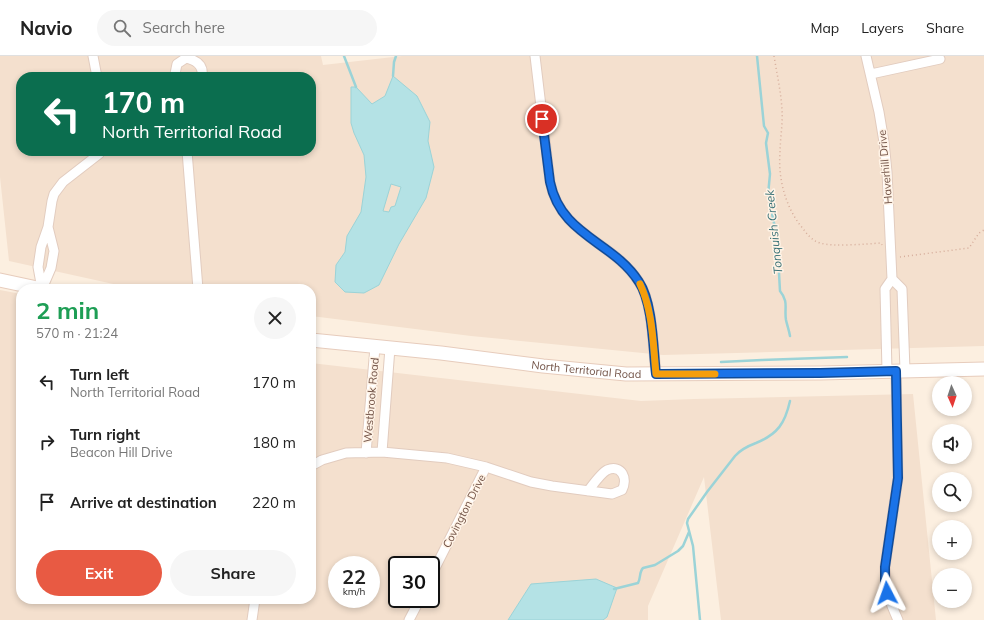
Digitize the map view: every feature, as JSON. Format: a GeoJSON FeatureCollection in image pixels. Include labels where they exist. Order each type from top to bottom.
{"type":"FeatureCollection","features":[{"type":"Feature","properties":{"kind":"main road"},"geometry":{"type":"LineString","coordinates":[[0,280],[19,284]]}},
{"type":"Feature","properties":{"kind":"main road","name":"North Territorial Road"},"geometry":{"type":"LineString","coordinates":[[316,340],[626,374],[820,373],[984,369]]}},
{"type":"Feature","properties":{"kind":"street"},"geometry":{"type":"LineString","coordinates":[[93,56],[96,72]]}},
{"type":"Feature","properties":{"kind":"street"},"geometry":{"type":"LineString","coordinates":[[535,56],[550,182],[554,200],[567,219],[620,260],[633,273],[640,283],[649,308],[656,374]]}},
{"type":"Feature","properties":{"kind":"street","name":"Haverhill Drive"},"geometry":{"type":"LineString","coordinates":[[866,56],[879,112],[884,142],[892,279],[885,289],[896,371]]}},
{"type":"Feature","properties":{"kind":"street"},"geometry":{"type":"LineString","coordinates":[[175,72],[177,64],[186,58],[194,60],[200,65],[202,72]]}},
{"type":"Feature","properties":{"kind":"street"},"geometry":{"type":"LineString","coordinates":[[871,74],[940,59]]}},
{"type":"Feature","properties":{"kind":"street"},"geometry":{"type":"LineString","coordinates":[[41,284],[38,267],[41,247],[48,227],[52,201],[57,189],[63,182],[96,156]]}},
{"type":"Feature","properties":{"kind":"street"},"geometry":{"type":"LineString","coordinates":[[187,156],[198,284]]}},
{"type":"Feature","properties":{"kind":"street"},"geometry":{"type":"LineString","coordinates":[[44,284],[51,268],[54,251],[48,227]]}},
{"type":"Feature","properties":{"kind":"street"},"geometry":{"type":"LineString","coordinates":[[892,279],[902,289],[896,371],[898,478],[885,567],[885,581],[891,607],[898,620]]}},
{"type":"Feature","properties":{"kind":"street","name":"Westbrook Road"},"geometry":{"type":"LineString","coordinates":[[366,453],[375,346]]}},
{"type":"Feature","properties":{"kind":"street","name":"Westbrook Road"},"geometry":{"type":"LineString","coordinates":[[382,452],[390,348]]}},
{"type":"Feature","properties":{"kind":"street","name":"Westbrook Road"},"geometry":{"type":"LineString","coordinates":[[316,464],[334,456],[351,452],[382,452],[447,458],[531,482],[588,491]]}},
{"type":"Feature","properties":{"kind":"street","name":"Covington Drive"},"geometry":{"type":"LineString","coordinates":[[440,558],[486,468]]}},
{"type":"Feature","properties":{"kind":"street"},"geometry":{"type":"LineString","coordinates":[[252,620],[254,604]]}},
{"type":"Feature","properties":{"kind":"street"},"geometry":{"type":"LineString","coordinates":[[409,620],[415,608]]}},
{"type":"Feature","properties":{"kind":"path"},"geometry":{"type":"LineString","coordinates":[[774,56],[783,113],[780,170],[787,200],[794,217],[813,240],[820,243],[830,244],[881,243],[901,258],[969,248],[979,233],[984,230]]}},
{"type":"Feature","properties":{"kind":"shaded area"},"geometry":{"type":"Polygon","coordinates":[[[0,56],[321,56],[323,65],[402,56],[984,56],[984,346],[663,355],[471,336],[316,317],[316,284],[113,284],[9,261],[0,177],[0,56]]]}},
{"type":"Feature","properties":{"kind":"shaded area"},"geometry":{"type":"Polygon","coordinates":[[[0,290],[16,293],[16,604],[316,604],[316,364],[641,401],[913,394],[932,581],[932,608],[935,608],[936,620],[721,620],[704,477],[648,606],[648,620],[0,620],[0,290]]]}},
{"type":"Feature","properties":{"kind":"water"},"geometry":{"type":"Polygon","coordinates":[[[393,76],[417,96],[430,122],[428,141],[434,167],[426,198],[399,244],[379,285],[364,293],[345,292],[335,282],[336,265],[345,252],[347,236],[361,212],[366,177],[364,155],[351,123],[351,87],[356,87],[372,104],[385,96],[393,76]],[[391,184],[383,211],[389,212],[391,207],[395,206],[401,187],[391,184]]]}},
{"type":"Feature","properties":{"kind":"water"},"geometry":{"type":"Polygon","coordinates":[[[596,579],[617,588],[607,617],[603,620],[508,620],[531,584],[596,579]]]}},
{"type":"Feature","properties":{"kind":"waterway"},"geometry":{"type":"LineString","coordinates":[[344,56],[356,87]]}},
{"type":"Feature","properties":{"kind":"waterway"},"geometry":{"type":"LineString","coordinates":[[393,76],[396,56]]}},
{"type":"Feature","properties":{"kind":"waterway","name":"Tonquish Creek"},"geometry":{"type":"LineString","coordinates":[[757,56],[764,126],[768,133],[766,143],[770,174],[768,195],[777,237],[780,291],[785,302],[786,320],[790,336]]}},
{"type":"Feature","properties":{"kind":"waterway"},"geometry":{"type":"LineString","coordinates":[[721,362],[847,357]]}},
{"type":"Feature","properties":{"kind":"waterway","name":"Tonquish Creek"},"geometry":{"type":"LineString","coordinates":[[700,620],[693,546],[687,523],[688,519],[737,454],[745,448],[764,440],[775,432],[786,416],[790,401]]}},
{"type":"Feature","properties":{"kind":"waterway"},"geometry":{"type":"LineString","coordinates":[[614,589],[638,583],[643,568],[655,565],[678,551],[683,546],[689,532]]}},
{"type":"Feature","properties":{"kind":"slow traffic"},"geometry":{"type":"LineString","coordinates":[[640,284],[649,308],[656,374],[715,374]]}},
{"type":"Feature","properties":{"kind":"route"},"geometry":{"type":"LineString","coordinates":[[542,119],[550,182],[554,200],[558,207],[567,219],[574,225],[620,260],[633,273],[640,283],[649,308],[656,374],[896,371],[898,478],[885,567],[887,593]]}}]}
